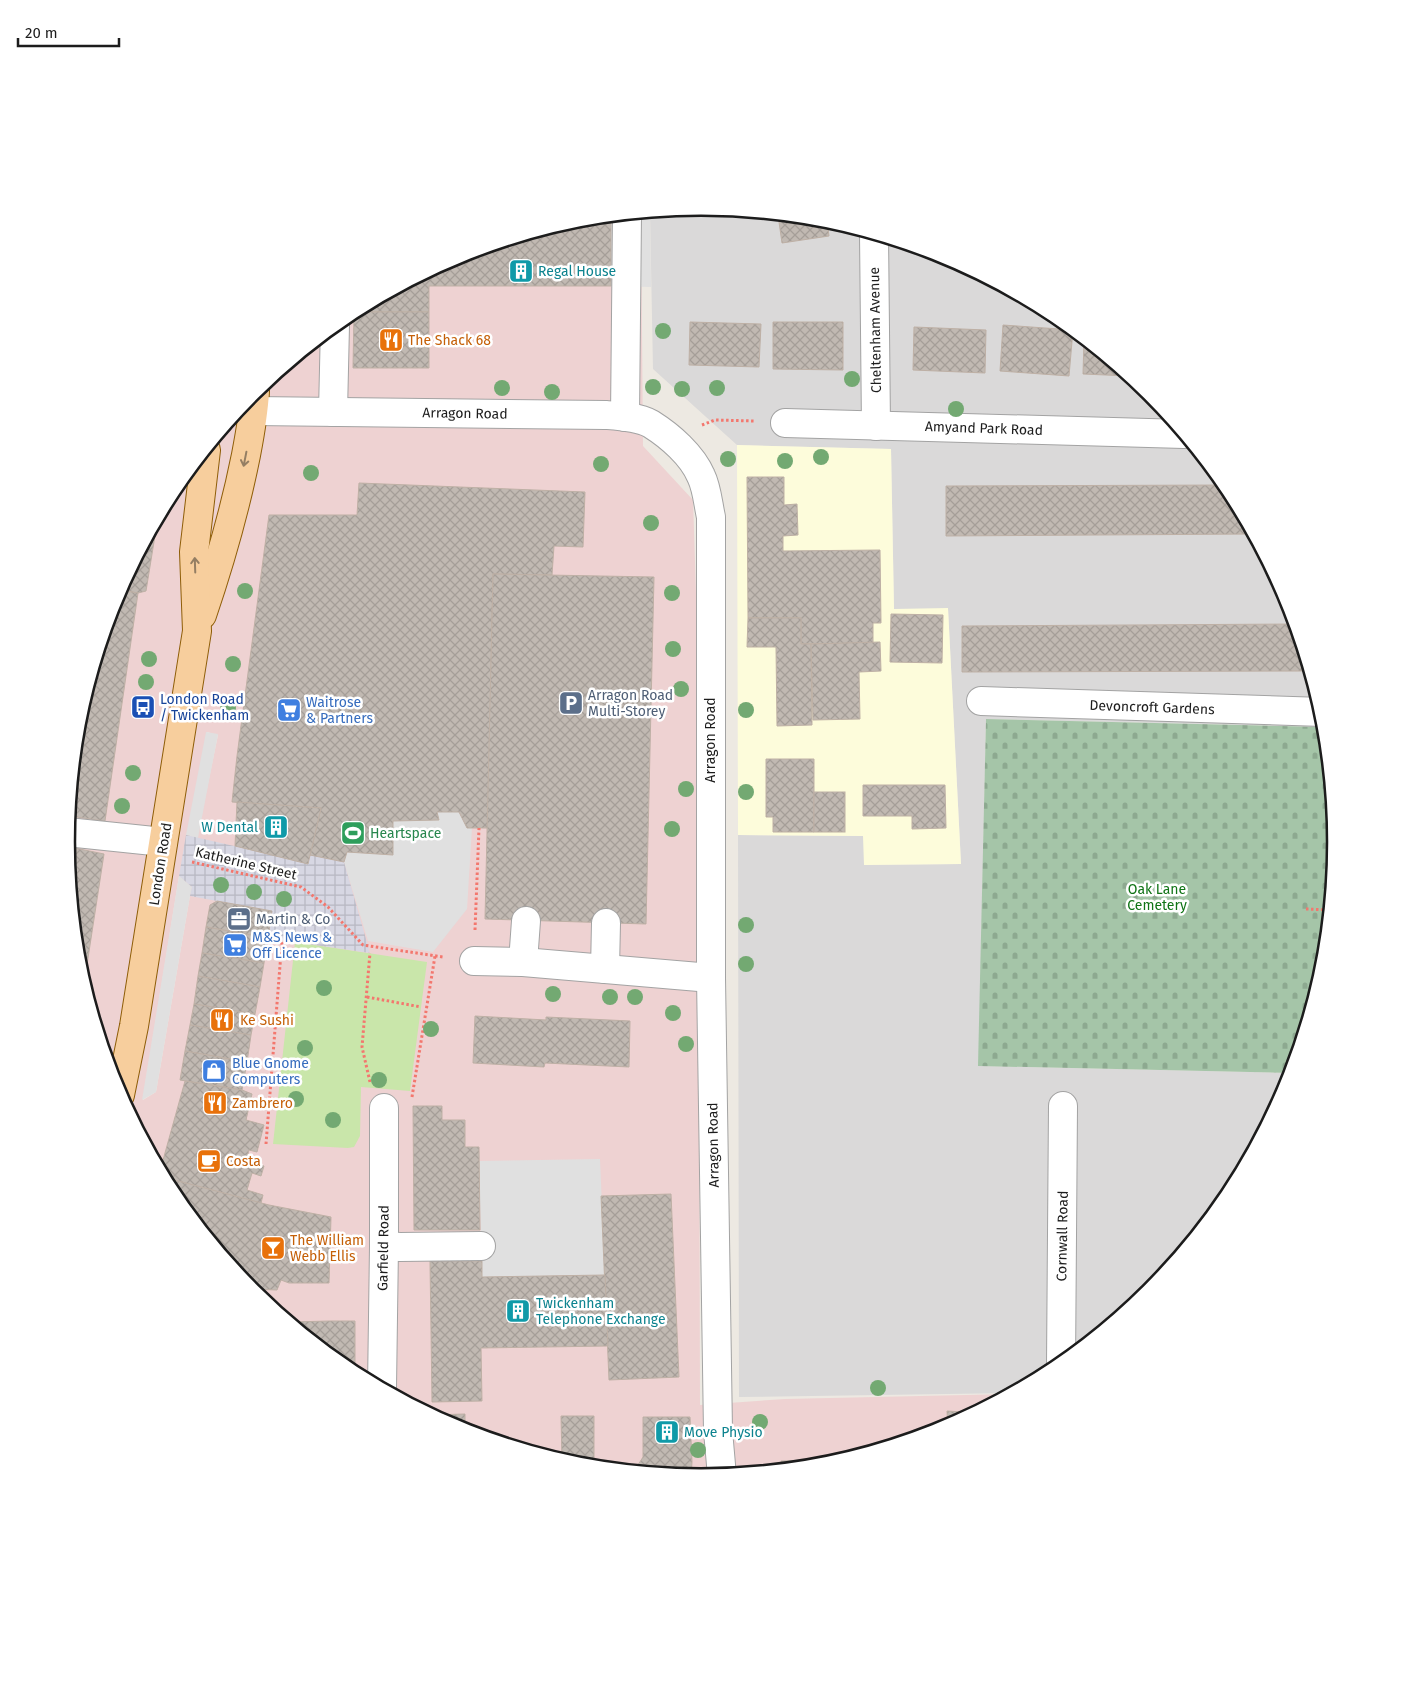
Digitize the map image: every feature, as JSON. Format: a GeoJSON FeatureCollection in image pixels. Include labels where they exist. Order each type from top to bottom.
{"type":"FeatureCollection","features":[{"type":"Feature","properties":{"kind":"main road","name":"London Road"},"geometry":{"type":"LineString","coordinates":[[123,1081],[134,1026],[197,631],[220,562],[240,484],[248,409]]}},
{"type":"Feature","properties":{"kind":"main road","name":"London Road"},"geometry":{"type":"LineString","coordinates":[[197,631],[194,552],[205,460]]}},
{"type":"Feature","properties":{"kind":"street"},"geometry":{"type":"LineString","coordinates":[[625,417],[627,220]]}},
{"type":"Feature","properties":{"kind":"street","name":"Cheltenham Avenue"},"geometry":{"type":"LineString","coordinates":[[874,240],[876,426]]}},
{"type":"Feature","properties":{"kind":"street"},"geometry":{"type":"LineString","coordinates":[[332,412],[335,335]]}},
{"type":"Feature","properties":{"kind":"street","name":"Arragon Road"},"geometry":{"type":"LineString","coordinates":[[253,404],[332,412],[606,415],[625,417],[650,424],[689,456],[702,477],[711,517],[711,978],[718,1432],[721,1469]]}},
{"type":"Feature","properties":{"kind":"street","name":"Amyand Park Road"},"geometry":{"type":"LineString","coordinates":[[785,423],[1177,434]]}},
{"type":"Feature","properties":{"kind":"street","name":"Devoncroft Gardens"},"geometry":{"type":"LineString","coordinates":[[981,701],[1314,712]]}},
{"type":"Feature","properties":{"kind":"street"},"geometry":{"type":"LineString","coordinates":[[75,833],[163,842]]}},
{"type":"Feature","properties":{"kind":"street"},"geometry":{"type":"LineString","coordinates":[[524,962],[526,921]]}},
{"type":"Feature","properties":{"kind":"street"},"geometry":{"type":"LineString","coordinates":[[605,969],[606,923]]}},
{"type":"Feature","properties":{"kind":"street"},"geometry":{"type":"LineString","coordinates":[[474,961],[524,962],[711,978]]}},
{"type":"Feature","properties":{"kind":"street","name":"Cornwall Road"},"geometry":{"type":"LineString","coordinates":[[1061,1355],[1064,1106]]}},
{"type":"Feature","properties":{"kind":"street","name":"Garfield Road"},"geometry":{"type":"LineString","coordinates":[[382,1381],[384,1108]]}},
{"type":"Feature","properties":{"kind":"street"},"geometry":{"type":"LineString","coordinates":[[384,1246],[480,1246]]}},
{"type":"Feature","properties":{"kind":"path"},"geometry":{"type":"LineString","coordinates":[[679,447],[696,428],[715,420],[785,423]]}},
{"type":"Feature","properties":{"kind":"path"},"geometry":{"type":"LineString","coordinates":[[474,961],[479,828]]}},
{"type":"Feature","properties":{"kind":"path","name":"Katherine Street"},"geometry":{"type":"LineString","coordinates":[[191,862],[301,887],[328,907],[363,945],[474,961]]}},
{"type":"Feature","properties":{"kind":"path"},"geometry":{"type":"LineString","coordinates":[[1306,909],[1324,910]]}},
{"type":"Feature","properties":{"kind":"path"},"geometry":{"type":"LineString","coordinates":[[266,1144],[282,940]]}},
{"type":"Feature","properties":{"kind":"path"},"geometry":{"type":"LineString","coordinates":[[370,953],[362,1047],[371,1088],[384,1108],[414,1096],[434,956]]}},
{"type":"Feature","properties":{"kind":"path"},"geometry":{"type":"LineString","coordinates":[[367,997],[421,1007]]}},
{"type":"Feature","properties":{"kind":"shaded area"},"geometry":{"type":"Polygon","coordinates":[[[702,216],[783,221],[864,237],[903,249],[941,264],[1015,300],[1050,322],[1083,345],[1145,399],[1199,461],[1244,529],[1263,565],[1295,641],[1307,680],[1317,727],[986,719],[979,1066],[1284,1073],[1263,1120],[1244,1156],[1199,1224],[1173,1256],[1115,1314],[1083,1340],[1050,1363],[999,1393],[739,1397],[738,835],[864,836],[864,865],[961,864],[948,609],[894,609],[891,449],[737,445],[653,369],[650,218],[702,216]]]}},
{"type":"Feature","properties":{"kind":"shaded area"},"geometry":{"type":"Polygon","coordinates":[[[650,218],[651,287],[611,286],[611,223],[650,218]]]}},
{"type":"Feature","properties":{"kind":"shaded area"},"geometry":{"type":"Polygon","coordinates":[[[641,219],[643,446],[693,500],[705,869],[699,1013],[700,1405],[785,1399],[997,1394],[941,1421],[903,1436],[864,1448],[783,1464],[702,1469],[620,1464],[539,1448],[500,1436],[424,1404],[388,1385],[353,1363],[288,1314],[230,1256],[204,1224],[159,1156],[123,1082],[108,1044],[96,1005],[80,924],[76,883],[76,802],[80,761],[96,680],[108,641],[140,565],[159,529],[204,461],[258,399],[288,371],[320,345],[388,300],[424,281],[500,249],[539,237],[620,221],[641,219]],[[207,732],[187,835],[197,838],[218,735],[207,732]],[[179,876],[143,1100],[156,1092],[191,887],[179,876]]]}},
{"type":"Feature","properties":{"kind":"shaded area"},"geometry":{"type":"Polygon","coordinates":[[[737,445],[891,449],[894,609],[948,608],[961,864],[864,865],[863,836],[738,835],[737,445]]]}},
{"type":"Feature","properties":{"kind":"shaded area"},"geometry":{"type":"Polygon","coordinates":[[[206,732],[218,734],[198,838],[186,835],[206,732]]]}},
{"type":"Feature","properties":{"kind":"shaded area"},"geometry":{"type":"Polygon","coordinates":[[[437,812],[459,812],[467,828],[472,828],[467,909],[433,952],[368,941],[344,862],[347,852],[393,855],[393,821],[438,820],[437,812]]]}},
{"type":"Feature","properties":{"kind":"shaded area"},"geometry":{"type":"Polygon","coordinates":[[[186,835],[308,863],[310,855],[344,862],[370,953],[268,938],[271,911],[190,896],[192,887],[179,876],[186,835]]]}},
{"type":"Feature","properties":{"kind":"shaded area"},"geometry":{"type":"Polygon","coordinates":[[[179,876],[192,887],[156,1092],[142,1100],[179,876]]]}},
{"type":"Feature","properties":{"kind":"shaded area"},"geometry":{"type":"Polygon","coordinates":[[[600,1159],[605,1275],[482,1277],[479,1161],[600,1159]]]}},
{"type":"Feature","properties":{"kind":"green space","name":"Oak Lane Cemetery"},"geometry":{"type":"Polygon","coordinates":[[[986,719],[1317,727],[1327,802],[1327,883],[1323,924],[1307,1005],[1284,1073],[978,1066],[986,719]]]}},
{"type":"Feature","properties":{"kind":"green space"},"geometry":{"type":"Polygon","coordinates":[[[295,942],[427,962],[410,1091],[361,1087],[360,1136],[354,1147],[273,1144],[295,942]]]}},
{"type":"Feature","properties":{"kind":"building"},"geometry":{"type":"Polygon","coordinates":[[[779,221],[828,229],[829,236],[782,243],[779,221]]]}},
{"type":"Feature","properties":{"kind":"building","name":"Regal House"},"geometry":{"type":"Polygon","coordinates":[[[611,223],[611,286],[429,286],[429,312],[369,312],[424,281],[500,249],[539,237],[611,223]]]}},
{"type":"Feature","properties":{"kind":"building","name":"The Shack 68"},"geometry":{"type":"Polygon","coordinates":[[[369,312],[429,312],[429,368],[353,368],[354,321],[369,312]]]}},
{"type":"Feature","properties":{"kind":"building"},"geometry":{"type":"Polygon","coordinates":[[[690,322],[761,324],[759,367],[689,365],[690,322]]]}},
{"type":"Feature","properties":{"kind":"building"},"geometry":{"type":"Polygon","coordinates":[[[773,322],[843,322],[843,370],[773,369],[773,322]]]}},
{"type":"Feature","properties":{"kind":"building"},"geometry":{"type":"Polygon","coordinates":[[[1003,325],[1060,329],[1072,338],[1069,376],[1000,371],[1003,325]]]}},
{"type":"Feature","properties":{"kind":"building"},"geometry":{"type":"Polygon","coordinates":[[[914,327],[986,330],[985,373],[913,370],[914,327]]]}},
{"type":"Feature","properties":{"kind":"building"},"geometry":{"type":"Polygon","coordinates":[[[1084,346],[1120,376],[1083,374],[1084,346]]]}},
{"type":"Feature","properties":{"kind":"building"},"geometry":{"type":"Polygon","coordinates":[[[747,477],[784,477],[784,505],[797,504],[798,535],[783,536],[783,551],[880,550],[881,623],[873,623],[873,643],[801,644],[801,618],[748,618],[747,477]]]}},
{"type":"Feature","properties":{"kind":"building"},"geometry":{"type":"Polygon","coordinates":[[[359,483],[585,492],[583,547],[554,546],[552,575],[493,574],[488,828],[467,828],[459,812],[437,812],[439,820],[393,821],[393,855],[347,852],[344,862],[310,855],[321,808],[232,802],[269,515],[357,515],[359,483]]]}},
{"type":"Feature","properties":{"kind":"building"},"geometry":{"type":"Polygon","coordinates":[[[1216,485],[1247,534],[946,536],[946,486],[1216,485]]]}},
{"type":"Feature","properties":{"kind":"building"},"geometry":{"type":"Polygon","coordinates":[[[155,537],[146,591],[138,593],[128,591],[155,537]]]}},
{"type":"Feature","properties":{"kind":"building","name":"Arragon Road Multi-Storey"},"geometry":{"type":"Polygon","coordinates":[[[493,574],[654,577],[646,924],[485,919],[493,574]]]}},
{"type":"Feature","properties":{"kind":"building"},"geometry":{"type":"Polygon","coordinates":[[[128,591],[138,593],[105,821],[76,817],[80,761],[96,680],[108,641],[128,591]]]}},
{"type":"Feature","properties":{"kind":"building"},"geometry":{"type":"Polygon","coordinates":[[[891,614],[943,615],[942,663],[890,662],[891,614]]]}},
{"type":"Feature","properties":{"kind":"building"},"geometry":{"type":"Polygon","coordinates":[[[748,618],[801,618],[801,644],[811,644],[812,725],[777,726],[776,647],[747,647],[748,618]]]}},
{"type":"Feature","properties":{"kind":"building"},"geometry":{"type":"Polygon","coordinates":[[[1288,624],[1304,671],[962,672],[962,626],[1288,624]]]}},
{"type":"Feature","properties":{"kind":"building"},"geometry":{"type":"Polygon","coordinates":[[[880,642],[881,671],[859,672],[860,719],[813,720],[811,644],[880,642]]]}},
{"type":"Feature","properties":{"kind":"building"},"geometry":{"type":"Polygon","coordinates":[[[766,759],[814,759],[814,832],[773,832],[773,817],[766,817],[766,759]]]}},
{"type":"Feature","properties":{"kind":"building"},"geometry":{"type":"Polygon","coordinates":[[[863,785],[945,785],[946,828],[912,829],[912,816],[863,816],[863,785]]]}},
{"type":"Feature","properties":{"kind":"building"},"geometry":{"type":"Polygon","coordinates":[[[814,792],[845,792],[845,832],[814,832],[814,792]]]}},
{"type":"Feature","properties":{"kind":"building","name":"W Dental"},"geometry":{"type":"Polygon","coordinates":[[[237,802],[321,808],[308,864],[235,846],[237,802]]]}},
{"type":"Feature","properties":{"kind":"building"},"geometry":{"type":"Polygon","coordinates":[[[75,848],[104,854],[87,965],[80,924],[75,848]]]}},
{"type":"Feature","properties":{"kind":"building","name":"Martin & Co"},"geometry":{"type":"Polygon","coordinates":[[[217,901],[272,911],[268,938],[206,927],[210,905],[217,901]]]}},
{"type":"Feature","properties":{"kind":"building","name":"M&S News & Off Licence"},"geometry":{"type":"Polygon","coordinates":[[[206,927],[268,938],[264,963],[202,953],[206,927]]]}},
{"type":"Feature","properties":{"kind":"building"},"geometry":{"type":"Polygon","coordinates":[[[202,953],[264,963],[260,987],[198,976],[202,953]]]}},
{"type":"Feature","properties":{"kind":"building"},"geometry":{"type":"Polygon","coordinates":[[[198,976],[260,987],[255,1014],[194,1004],[198,976]]]}},
{"type":"Feature","properties":{"kind":"building","name":"Ke Sushi"},"geometry":{"type":"Polygon","coordinates":[[[194,1004],[255,1014],[251,1035],[190,1025],[194,1004]]]}},
{"type":"Feature","properties":{"kind":"building"},"geometry":{"type":"Polygon","coordinates":[[[475,1016],[546,1020],[546,1017],[630,1021],[629,1067],[545,1063],[544,1067],[473,1063],[475,1016]]]}},
{"type":"Feature","properties":{"kind":"building"},"geometry":{"type":"Polygon","coordinates":[[[190,1025],[251,1035],[247,1062],[185,1051],[190,1025]]]}},
{"type":"Feature","properties":{"kind":"building","name":"Blue Gnome Computers"},"geometry":{"type":"Polygon","coordinates":[[[185,1051],[247,1062],[242,1090],[180,1080],[185,1051]]]}},
{"type":"Feature","properties":{"kind":"building"},"geometry":{"type":"Polygon","coordinates":[[[185,1081],[242,1090],[252,1094],[246,1120],[264,1125],[257,1152],[249,1150],[246,1161],[264,1166],[261,1176],[252,1173],[247,1190],[263,1195],[261,1203],[174,1180],[163,1162],[185,1081]]]}},
{"type":"Feature","properties":{"kind":"building"},"geometry":{"type":"Polygon","coordinates":[[[413,1106],[442,1106],[442,1120],[465,1120],[465,1147],[479,1147],[480,1230],[414,1230],[413,1106]]]}},
{"type":"Feature","properties":{"kind":"building","name":"The William Webb Ellis"},"geometry":{"type":"Polygon","coordinates":[[[174,1180],[269,1205],[331,1217],[329,1283],[289,1283],[281,1280],[277,1290],[262,1289],[258,1286],[204,1224],[174,1180]]]}},
{"type":"Feature","properties":{"kind":"building"},"geometry":{"type":"Polygon","coordinates":[[[671,1194],[679,1377],[609,1380],[601,1196],[671,1194]]]}},
{"type":"Feature","properties":{"kind":"building","name":"Twickenham Telephone Exchange"},"geometry":{"type":"Polygon","coordinates":[[[430,1261],[482,1261],[482,1277],[605,1275],[608,1346],[481,1348],[482,1401],[432,1402],[430,1261]]]}},
{"type":"Feature","properties":{"kind":"building"},"geometry":{"type":"Polygon","coordinates":[[[355,1321],[355,1364],[320,1340],[298,1322],[355,1321]]]}},
{"type":"Feature","properties":{"kind":"building"},"geometry":{"type":"Polygon","coordinates":[[[947,1411],[961,1412],[947,1418],[947,1411]]]}},
{"type":"Feature","properties":{"kind":"building"},"geometry":{"type":"Polygon","coordinates":[[[465,1414],[465,1422],[462,1421],[448,1415],[465,1414]]]}},
{"type":"Feature","properties":{"kind":"building"},"geometry":{"type":"Polygon","coordinates":[[[561,1416],[594,1416],[594,1460],[562,1453],[561,1416]]]}},
{"type":"Feature","properties":{"kind":"building","name":"Move Physio"},"geometry":{"type":"Polygon","coordinates":[[[643,1417],[690,1417],[692,1469],[636,1466],[643,1457],[643,1417]]]}},
{"type":"Feature","properties":{"kind":"building"},"geometry":{"type":"Polygon","coordinates":[[[806,1460],[781,1464],[781,1461],[806,1460]]]}},
{"type":"Feature","properties":{"kind":"place","name":"Regal House"},"geometry":{"type":"Point","coordinates":[521,271]}},
{"type":"Feature","properties":{"kind":"place","name":"The Shack 68"},"geometry":{"type":"Point","coordinates":[391,340]}},
{"type":"Feature","properties":{"kind":"place","name":"Arragon Road Multi-Storey"},"geometry":{"type":"Point","coordinates":[571,703]}},
{"type":"Feature","properties":{"kind":"place","name":"London Road / Twickenham"},"geometry":{"type":"Point","coordinates":[143,707]}},
{"type":"Feature","properties":{"kind":"place","name":"Waitrose & Partners"},"geometry":{"type":"Point","coordinates":[289,710]}},
{"type":"Feature","properties":{"kind":"place","name":"W Dental"},"geometry":{"type":"Point","coordinates":[276,827]}},
{"type":"Feature","properties":{"kind":"place","name":"Heartspace"},"geometry":{"type":"Point","coordinates":[353,833]}},
{"type":"Feature","properties":{"kind":"place","name":"Martin & Co"},"geometry":{"type":"Point","coordinates":[239,919]}},
{"type":"Feature","properties":{"kind":"place","name":"M&S News & Off Licence"},"geometry":{"type":"Point","coordinates":[235,945]}},
{"type":"Feature","properties":{"kind":"place","name":"Ke Sushi"},"geometry":{"type":"Point","coordinates":[222,1020]}},
{"type":"Feature","properties":{"kind":"place","name":"Blue Gnome Computers"},"geometry":{"type":"Point","coordinates":[214,1071]}},
{"type":"Feature","properties":{"kind":"place","name":"Zambrero"},"geometry":{"type":"Point","coordinates":[215,1103]}},
{"type":"Feature","properties":{"kind":"place","name":"Costa"},"geometry":{"type":"Point","coordinates":[209,1161]}},
{"type":"Feature","properties":{"kind":"place","name":"The William Webb Ellis"},"geometry":{"type":"Point","coordinates":[273,1248]}},
{"type":"Feature","properties":{"kind":"place","name":"Twickenham Telephone Exchange"},"geometry":{"type":"Point","coordinates":[518,1311]}},
{"type":"Feature","properties":{"kind":"place","name":"Move Physio"},"geometry":{"type":"Point","coordinates":[667,1432]}}]}
